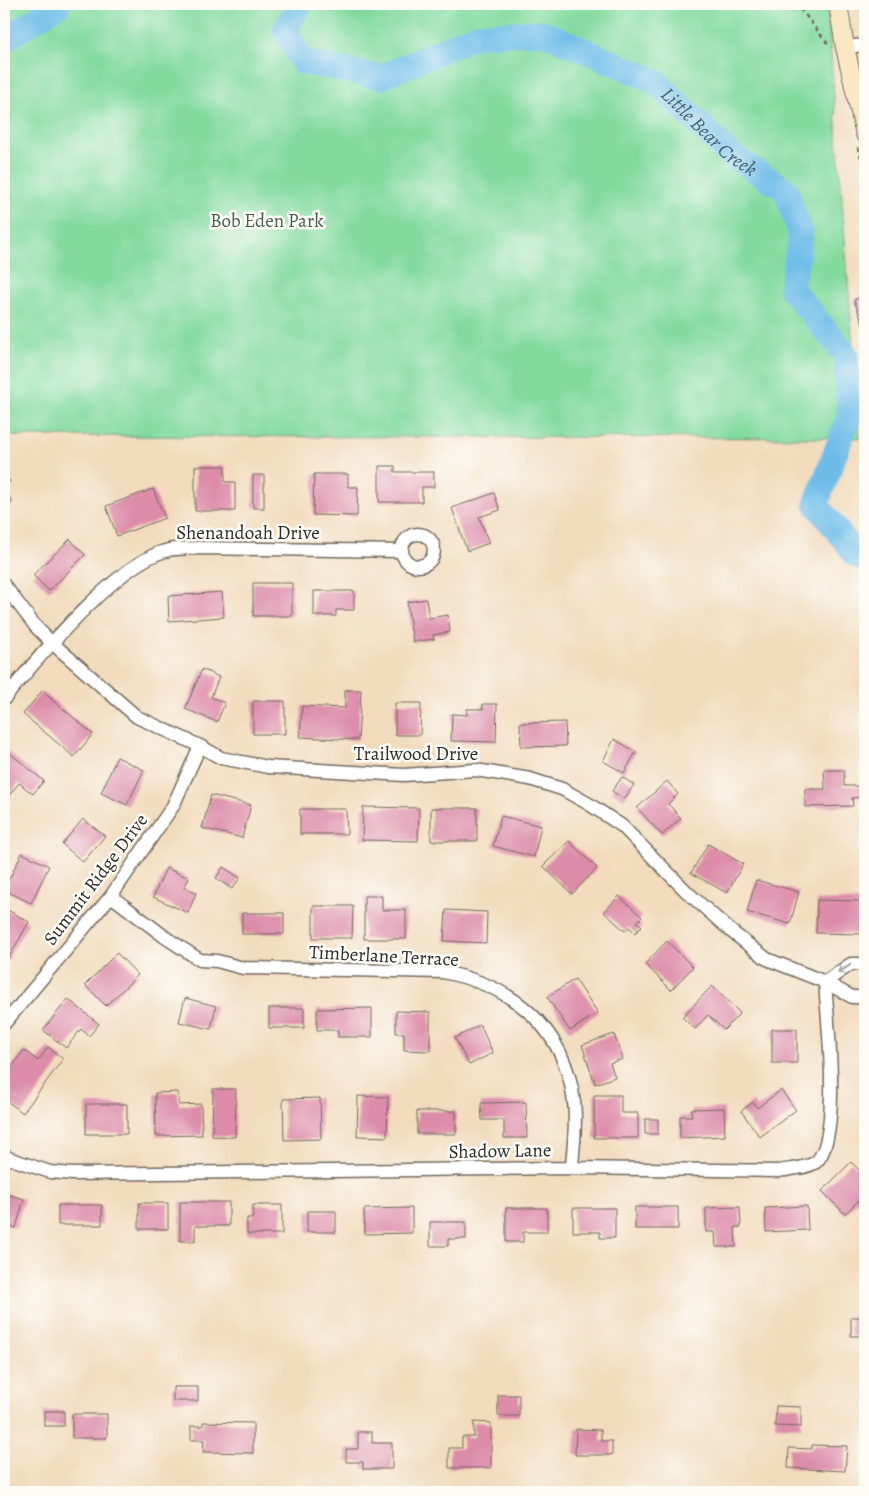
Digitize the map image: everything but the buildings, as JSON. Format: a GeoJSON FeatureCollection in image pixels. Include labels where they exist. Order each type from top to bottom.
{"type":"FeatureCollection","features":[{"type":"Feature","properties":{"kind":"main road"},"geometry":{"type":"LineString","coordinates":[[838,4],[845,47],[865,134]]}},
{"type":"Feature","properties":{"kind":"street"},"geometry":{"type":"LineString","coordinates":[[845,47],[865,45]]}},
{"type":"Feature","properties":{"kind":"street","name":"Shenandoah Drive"},"geometry":{"type":"LineString","coordinates":[[4,699],[51,642],[123,576],[149,558],[168,550],[196,548],[402,551]]}},
{"type":"Feature","properties":{"kind":"street","name":"Trailwood Drive"},"geometry":{"type":"LineString","coordinates":[[4,585],[36,627],[51,642],[137,717],[200,746],[221,758],[268,767],[404,775],[476,770],[530,779],[562,789],[622,826],[688,893],[732,932],[767,959],[825,982],[852,997],[865,997]]}},
{"type":"Feature","properties":{"kind":"street","name":"Summit Ridge Drive"},"geometry":{"type":"LineString","coordinates":[[4,1024],[111,896],[173,806],[200,746]]}},
{"type":"Feature","properties":{"kind":"street","name":"Timberlane Terrace"},"geometry":{"type":"LineString","coordinates":[[111,896],[165,937],[200,960],[217,961],[243,968],[443,972],[465,977],[518,1001],[535,1016],[555,1044],[566,1064],[574,1104],[572,1168]]}},
{"type":"Feature","properties":{"kind":"street"},"geometry":{"type":"LineString","coordinates":[[825,982],[851,964],[865,964]]}},
{"type":"Feature","properties":{"kind":"street","name":"Shadow Lane"},"geometry":{"type":"LineString","coordinates":[[4,1154],[8,1158],[50,1172],[73,1174],[572,1168],[779,1171],[815,1162],[824,1150],[828,1136],[831,1106],[825,982]]}},
{"type":"Feature","properties":{"kind":"green space","name":"Bob Eden Park"},"geometry":{"type":"Polygon","coordinates":[[[4,4],[827,4],[860,438],[4,436],[4,4]]]}},
{"type":"Feature","properties":{"kind":"waterway","name":"Little Bear Creek"},"geometry":{"type":"LineString","coordinates":[[4,40],[59,4]]}},
{"type":"Feature","properties":{"kind":"waterway","name":"Little Bear Creek"},"geometry":{"type":"LineString","coordinates":[[300,4],[285,30],[302,62],[381,77],[477,35],[542,32],[655,81],[730,155],[786,190],[801,236],[791,289],[846,355],[849,417],[816,504],[857,556],[865,559]]}}]}
